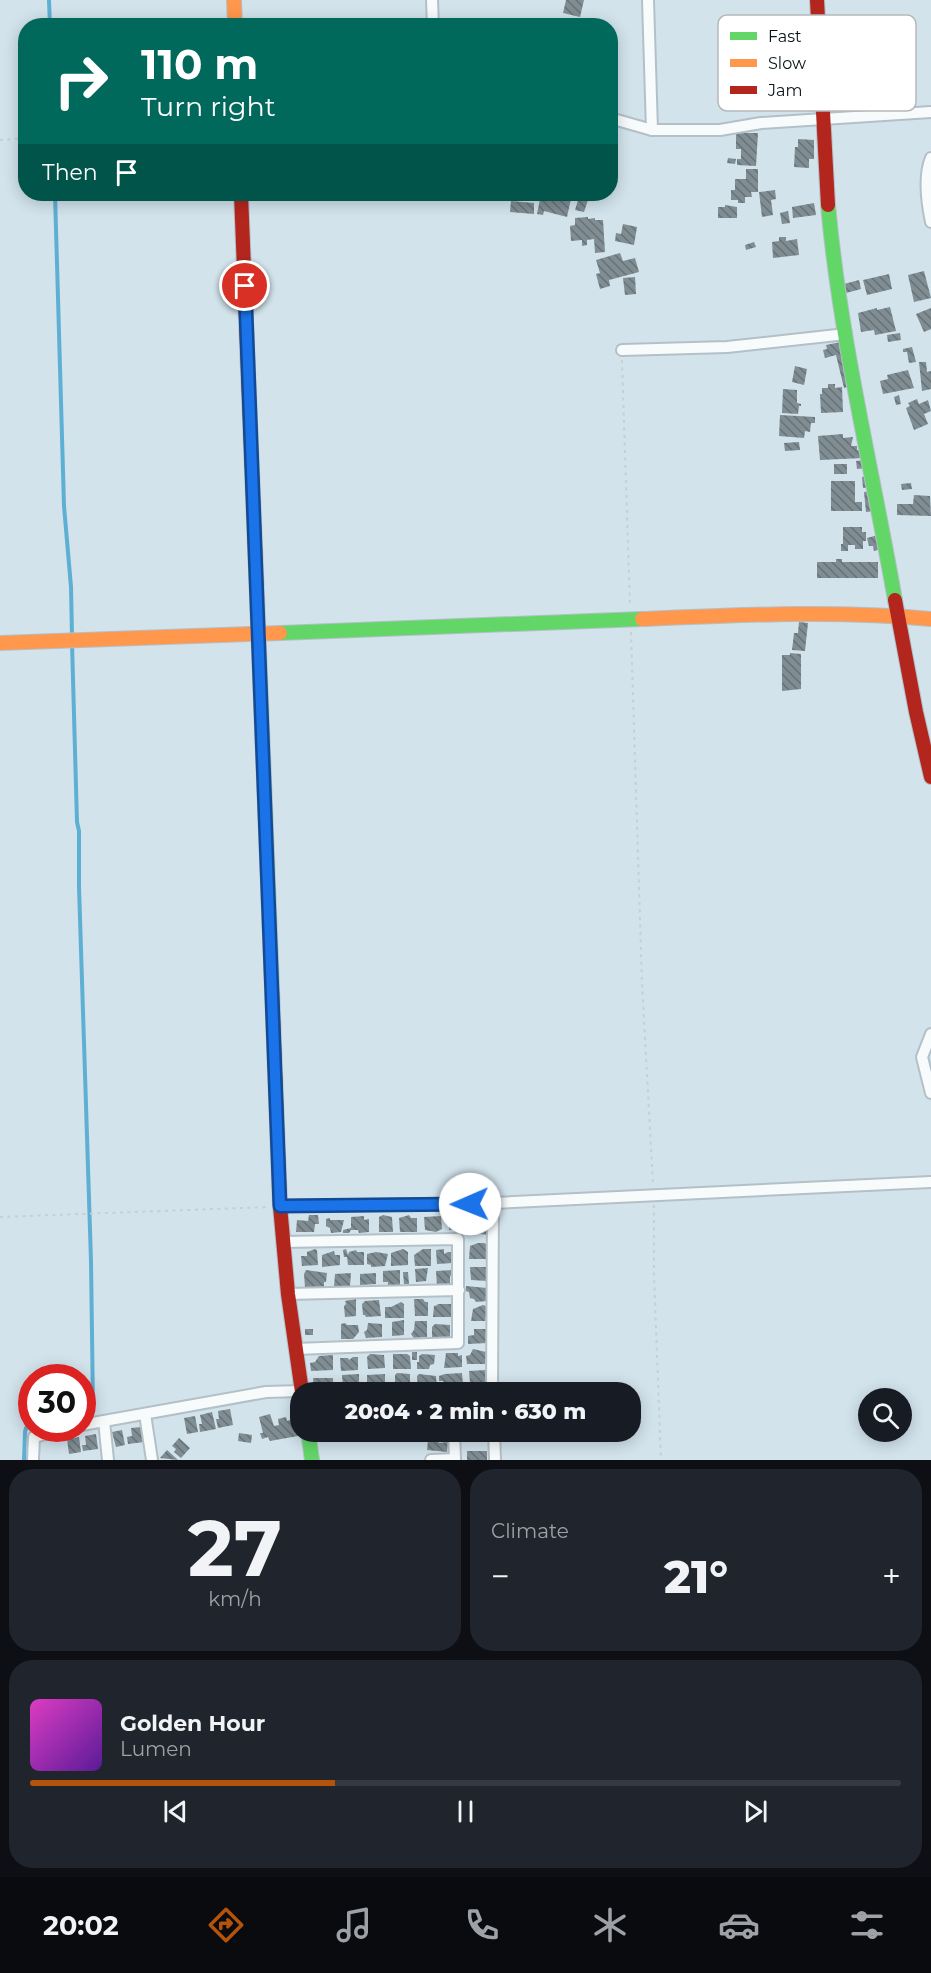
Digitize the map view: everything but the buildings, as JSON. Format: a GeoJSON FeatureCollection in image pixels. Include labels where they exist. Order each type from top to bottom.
{"type":"FeatureCollection","features":[{"type":"Feature","properties":{"kind":"street"},"geometry":{"type":"LineString","coordinates":[[234,0],[235,18]]}},
{"type":"Feature","properties":{"kind":"street"},"geometry":{"type":"LineString","coordinates":[[432,0],[433,18]]}},
{"type":"Feature","properties":{"kind":"street"},"geometry":{"type":"LineString","coordinates":[[648,0],[652,130]]}},
{"type":"Feature","properties":{"kind":"street"},"geometry":{"type":"LineString","coordinates":[[817,0],[818,15]]}},
{"type":"Feature","properties":{"kind":"street"},"geometry":{"type":"LineString","coordinates":[[821,111],[832,242],[846,334],[897,616],[917,720],[931,777]]}},
{"type":"Feature","properties":{"kind":"street"},"geometry":{"type":"LineString","coordinates":[[618,120],[652,130],[720,130],[762,123],[931,112]]}},
{"type":"Feature","properties":{"kind":"street"},"geometry":{"type":"LineString","coordinates":[[931,158],[928,164],[927,196],[931,222]]}},
{"type":"Feature","properties":{"kind":"street"},"geometry":{"type":"LineString","coordinates":[[241,201],[280,1206],[288,1294],[300,1382]]}},
{"type":"Feature","properties":{"kind":"street"},"geometry":{"type":"LineString","coordinates":[[622,350],[728,346],[846,334]]}},
{"type":"Feature","properties":{"kind":"street"},"geometry":{"type":"LineString","coordinates":[[0,643],[748,615],[897,616],[931,619]]}},
{"type":"Feature","properties":{"kind":"street"},"geometry":{"type":"LineString","coordinates":[[931,1034],[922,1057],[931,1093]]}},
{"type":"Feature","properties":{"kind":"street"},"geometry":{"type":"LineString","coordinates":[[280,1206],[493,1203],[931,1182]]}},
{"type":"Feature","properties":{"kind":"street"},"geometry":{"type":"LineString","coordinates":[[492,1382],[493,1203]]}},
{"type":"Feature","properties":{"kind":"street"},"geometry":{"type":"LineString","coordinates":[[284,1242],[458,1239],[458,1343],[295,1349]]}},
{"type":"Feature","properties":{"kind":"street"},"geometry":{"type":"LineString","coordinates":[[288,1294],[459,1290]]}},
{"type":"Feature","properties":{"kind":"street"},"geometry":{"type":"LineString","coordinates":[[96,1423],[266,1392],[290,1391]]}},
{"type":"Feature","properties":{"kind":"street"},"geometry":{"type":"LineString","coordinates":[[145,1414],[152,1460]]}},
{"type":"Feature","properties":{"kind":"street"},"geometry":{"type":"LineString","coordinates":[[104,1422],[108,1460]]}},
{"type":"Feature","properties":{"kind":"street"},"geometry":{"type":"LineString","coordinates":[[33,1460],[34,1442]]}},
{"type":"Feature","properties":{"kind":"street"},"geometry":{"type":"LineString","coordinates":[[310,1442],[312,1460]]}},
{"type":"Feature","properties":{"kind":"street"},"geometry":{"type":"LineString","coordinates":[[431,1460],[455,1459],[454,1442]]}},
{"type":"Feature","properties":{"kind":"street"},"geometry":{"type":"LineString","coordinates":[[494,1442],[495,1460]]}},
{"type":"Feature","properties":{"kind":"path"},"geometry":{"type":"LineString","coordinates":[[0,140],[18,139]]}},
{"type":"Feature","properties":{"kind":"path"},"geometry":{"type":"LineString","coordinates":[[622,350],[642,983],[654,1196],[654,1276],[660,1460]]}},
{"type":"Feature","properties":{"kind":"path"},"geometry":{"type":"LineString","coordinates":[[0,1217],[280,1206]]}},
{"type":"Feature","properties":{"kind":"waterway"},"geometry":{"type":"LineString","coordinates":[[49,0],[50,18]]}},
{"type":"Feature","properties":{"kind":"waterway"},"geometry":{"type":"LineString","coordinates":[[55,201],[64,506],[71,587],[72,636]]}},
{"type":"Feature","properties":{"kind":"waterway"},"geometry":{"type":"LineString","coordinates":[[72,643],[92,1364]]}},
{"type":"Feature","properties":{"kind":"waterway"},"geometry":{"type":"LineString","coordinates":[[24,1460],[25,1442]]}},
{"type":"Feature","properties":{"kind":"traffic: fast"},"geometry":{"type":"LineString","coordinates":[[828,205],[848,354],[895,600]]}},
{"type":"Feature","properties":{"kind":"traffic: fast"},"geometry":{"type":"LineString","coordinates":[[257,597],[272,989]]}},
{"type":"Feature","properties":{"kind":"traffic: fast"},"geometry":{"type":"LineString","coordinates":[[280,633],[642,619]]}},
{"type":"Feature","properties":{"kind":"traffic: fast"},"geometry":{"type":"LineString","coordinates":[[310,1442],[312,1460]]}},
{"type":"Feature","properties":{"kind":"traffic: slow"},"geometry":{"type":"LineString","coordinates":[[234,0],[235,18]]}},
{"type":"Feature","properties":{"kind":"traffic: slow"},"geometry":{"type":"LineString","coordinates":[[642,619],[823,614],[931,619]]}},
{"type":"Feature","properties":{"kind":"traffic: slow"},"geometry":{"type":"LineString","coordinates":[[0,643],[280,633]]}},
{"type":"Feature","properties":{"kind":"traffic: jam"},"geometry":{"type":"LineString","coordinates":[[817,0],[818,15]]}},
{"type":"Feature","properties":{"kind":"traffic: jam"},"geometry":{"type":"LineString","coordinates":[[823,111],[828,205]]}},
{"type":"Feature","properties":{"kind":"traffic: jam"},"geometry":{"type":"LineString","coordinates":[[241,201],[257,597]]}},
{"type":"Feature","properties":{"kind":"traffic: jam"},"geometry":{"type":"LineString","coordinates":[[895,600],[931,777]]}},
{"type":"Feature","properties":{"kind":"traffic: jam"},"geometry":{"type":"LineString","coordinates":[[272,989],[280,1206],[288,1294],[301,1382]]}},
{"type":"Feature","properties":{"kind":"route"},"geometry":{"type":"LineString","coordinates":[[245,286],[280,1206],[470,1204]]}}]}
